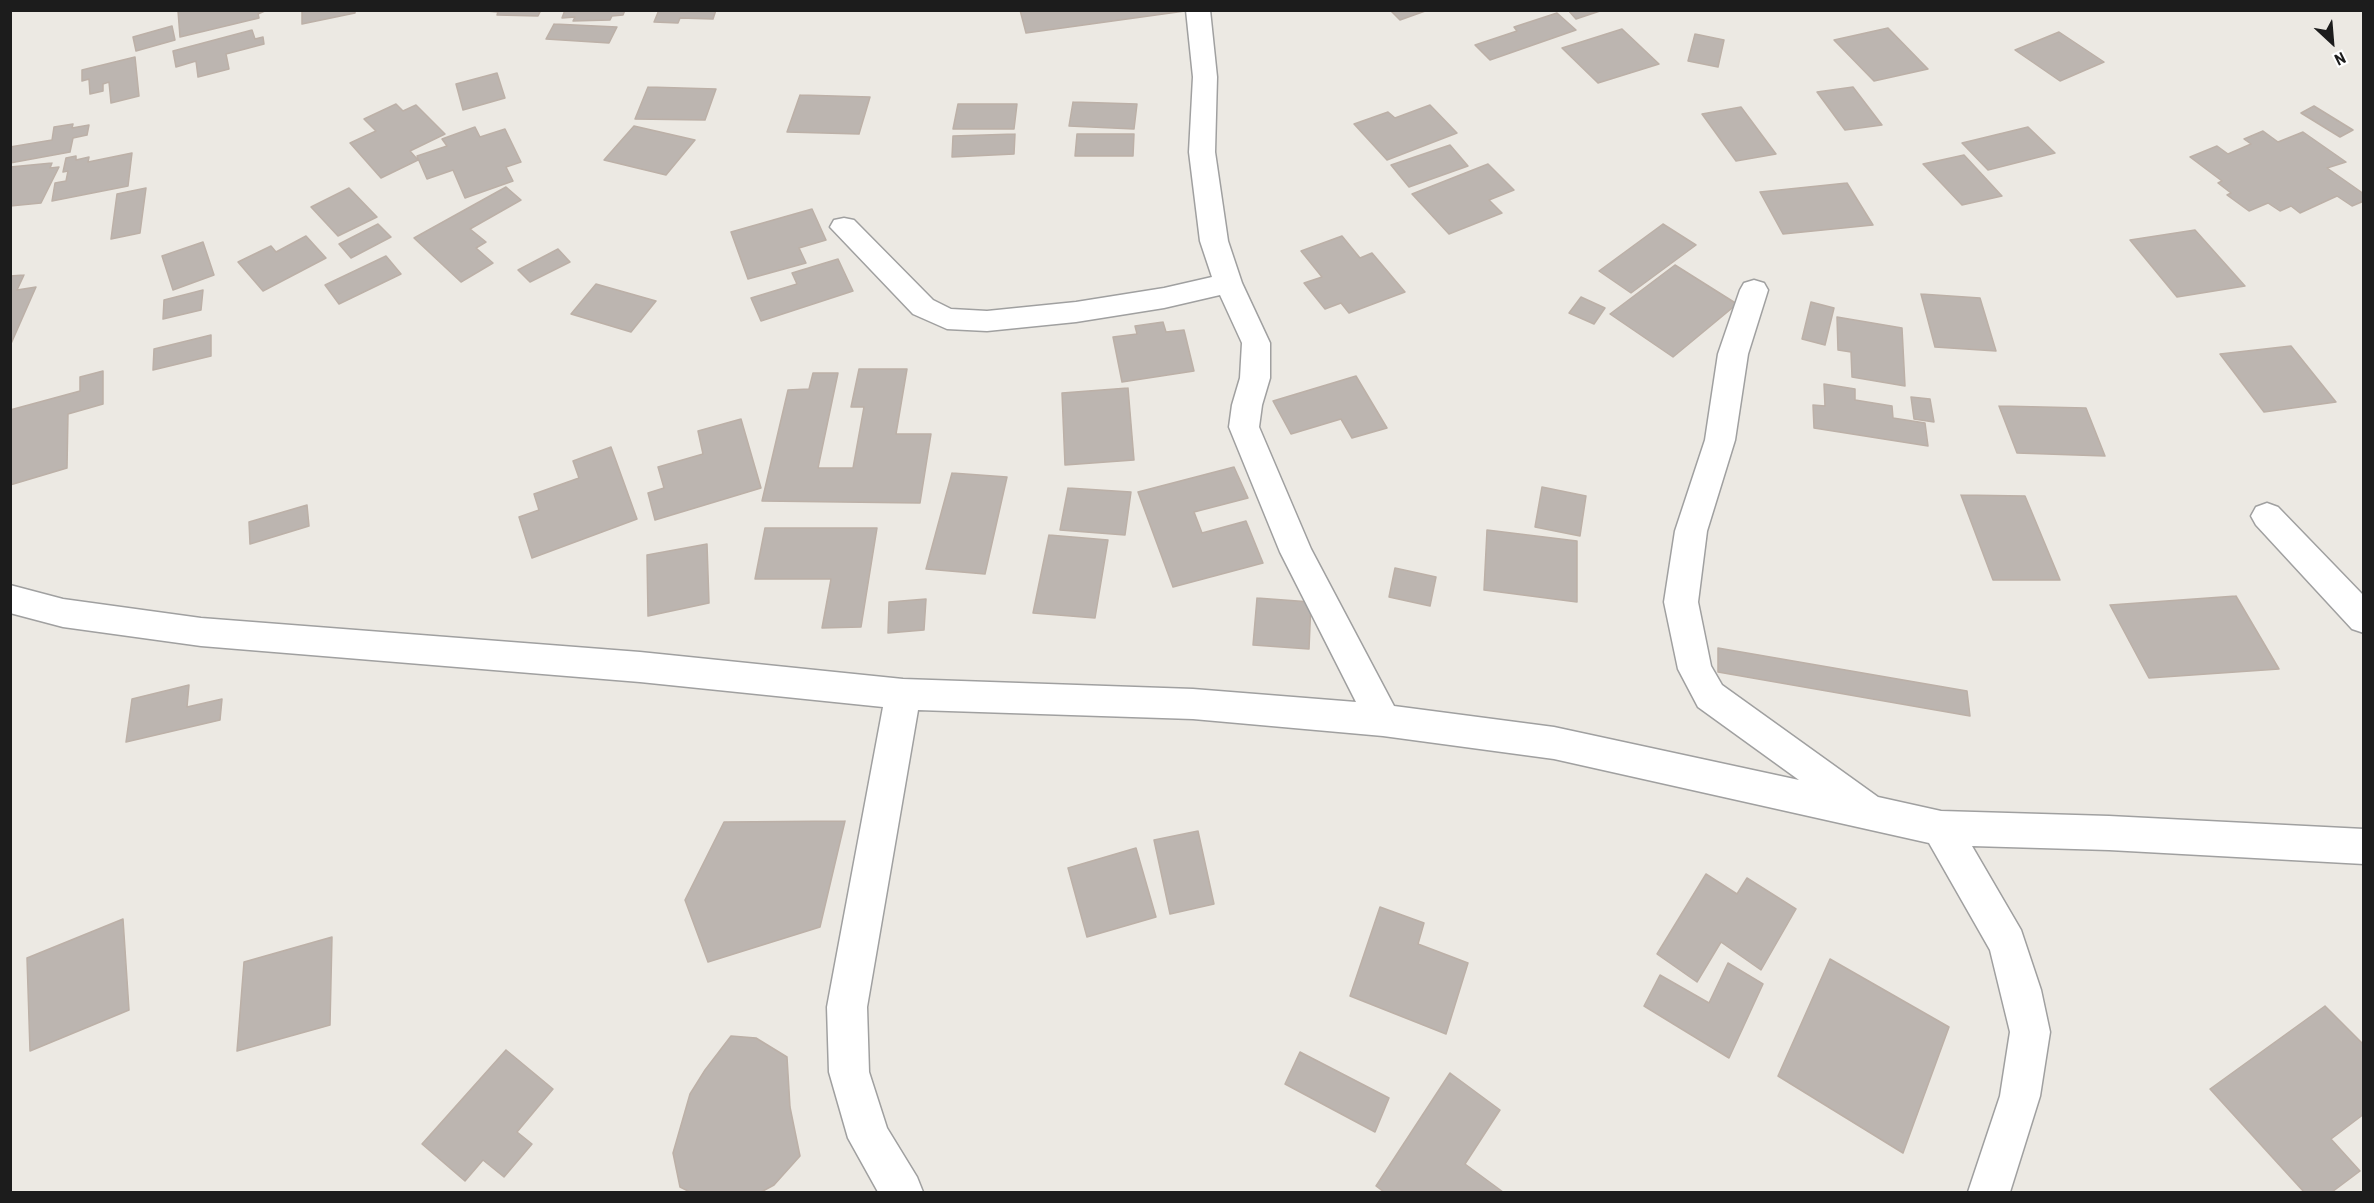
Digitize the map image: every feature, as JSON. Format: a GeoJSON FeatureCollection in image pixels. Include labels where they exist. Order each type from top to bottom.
{"type":"FeatureCollection","features":[{"type":"Feature","properties":{"kind":"street"},"geometry":{"type":"LineString","coordinates":[[1198,10],[1205,77],[1202,152],[1214,241],[1228,283],[1256,343],[1255,378],[1246,405],[1244,427],[1296,552],[1383,720]]}},
{"type":"Feature","properties":{"kind":"street"},"geometry":{"type":"LineString","coordinates":[[844,227],[923,307],[947,319],[987,321],[1076,312],[1164,298],[1228,283]]}},
{"type":"Feature","properties":{"kind":"street"},"geometry":{"type":"LineString","coordinates":[[1754,290],[1733,354],[1720,440],[1690,531],[1681,602],[1695,669],[1710,696],[1875,814]]}},
{"type":"Feature","properties":{"kind":"street"},"geometry":{"type":"LineString","coordinates":[[2267,516],[2364,619]]}},
{"type":"Feature","properties":{"kind":"street"},"geometry":{"type":"LineString","coordinates":[[10,599],[63,613],[201,633],[640,667],[903,694],[1193,704],[1383,720],[1554,743],[1941,828],[2109,833],[2364,847]]}},
{"type":"Feature","properties":{"kind":"street"},"geometry":{"type":"LineString","coordinates":[[902,1192],[869,1138],[849,1072],[847,1007],[903,694]]}},
{"type":"Feature","properties":{"kind":"street"},"geometry":{"type":"LineString","coordinates":[[1941,828],[2007,943],[2030,1032],[2020,1096],[1989,1192]]}},
{"type":"Feature","properties":{"kind":"building"},"geometry":{"type":"Polygon","coordinates":[[[267,10],[258,14],[259,18],[180,37],[178,11],[267,10]]]}},
{"type":"Feature","properties":{"kind":"building"},"geometry":{"type":"Polygon","coordinates":[[[302,10],[355,10],[355,13],[302,24],[302,10]]]}},
{"type":"Feature","properties":{"kind":"building"},"geometry":{"type":"Polygon","coordinates":[[[475,10],[541,10],[538,16],[497,15],[498,12],[475,10]]]}},
{"type":"Feature","properties":{"kind":"building"},"geometry":{"type":"Polygon","coordinates":[[[565,10],[625,10],[623,15],[612,16],[610,20],[573,21],[575,17],[562,18],[565,10]]]}},
{"type":"Feature","properties":{"kind":"building"},"geometry":{"type":"Polygon","coordinates":[[[659,10],[716,10],[713,19],[680,18],[678,23],[654,22],[659,10]]]}},
{"type":"Feature","properties":{"kind":"building"},"geometry":{"type":"Polygon","coordinates":[[[1020,10],[1185,10],[1185,11],[1026,33],[1020,10]]]}},
{"type":"Feature","properties":{"kind":"building"},"geometry":{"type":"Polygon","coordinates":[[[1390,10],[1428,10],[1400,20],[1390,10]]]}},
{"type":"Feature","properties":{"kind":"building"},"geometry":{"type":"Polygon","coordinates":[[[1568,10],[1603,10],[1576,19],[1568,10]]]}},
{"type":"Feature","properties":{"kind":"building"},"geometry":{"type":"Polygon","coordinates":[[[1557,13],[1576,30],[1490,60],[1475,45],[1517,31],[1514,27],[1557,13]]]}},
{"type":"Feature","properties":{"kind":"building"},"geometry":{"type":"Polygon","coordinates":[[[554,24],[617,27],[609,43],[546,39],[554,24]]]}},
{"type":"Feature","properties":{"kind":"building"},"geometry":{"type":"Polygon","coordinates":[[[172,26],[175,40],[136,51],[133,37],[172,26]]]}},
{"type":"Feature","properties":{"kind":"building"},"geometry":{"type":"Polygon","coordinates":[[[1888,28],[1928,69],[1874,81],[1834,40],[1888,28]]]}},
{"type":"Feature","properties":{"kind":"building"},"geometry":{"type":"Polygon","coordinates":[[[1622,29],[1659,64],[1598,83],[1562,48],[1622,29]]]}},
{"type":"Feature","properties":{"kind":"building"},"geometry":{"type":"Polygon","coordinates":[[[252,30],[255,39],[263,37],[264,44],[226,54],[229,69],[198,77],[196,61],[176,67],[173,51],[252,30]]]}},
{"type":"Feature","properties":{"kind":"building"},"geometry":{"type":"Polygon","coordinates":[[[2059,32],[2104,62],[2060,81],[2015,50],[2059,32]]]}},
{"type":"Feature","properties":{"kind":"building"},"geometry":{"type":"Polygon","coordinates":[[[1695,34],[1724,40],[1718,67],[1688,61],[1695,34]]]}},
{"type":"Feature","properties":{"kind":"building"},"geometry":{"type":"Polygon","coordinates":[[[135,57],[139,96],[111,103],[109,82],[103,84],[103,91],[90,94],[89,79],[82,81],[82,70],[135,57]]]}},
{"type":"Feature","properties":{"kind":"building"},"geometry":{"type":"Polygon","coordinates":[[[497,73],[505,98],[463,110],[456,84],[497,73]]]}},
{"type":"Feature","properties":{"kind":"building"},"geometry":{"type":"Polygon","coordinates":[[[648,87],[716,89],[705,120],[635,119],[648,87]]]}},
{"type":"Feature","properties":{"kind":"building"},"geometry":{"type":"Polygon","coordinates":[[[1853,87],[1882,125],[1845,130],[1817,92],[1853,87]]]}},
{"type":"Feature","properties":{"kind":"building"},"geometry":{"type":"Polygon","coordinates":[[[800,95],[870,97],[859,134],[787,132],[800,95]]]}},
{"type":"Feature","properties":{"kind":"building"},"geometry":{"type":"Polygon","coordinates":[[[1073,102],[1137,104],[1134,129],[1069,126],[1073,102]]]}},
{"type":"Feature","properties":{"kind":"building"},"geometry":{"type":"Polygon","coordinates":[[[396,104],[403,111],[416,105],[445,134],[410,151],[418,160],[381,178],[350,143],[376,131],[364,119],[396,104]]]}},
{"type":"Feature","properties":{"kind":"building"},"geometry":{"type":"Polygon","coordinates":[[[958,104],[1017,104],[1014,129],[953,129],[958,104]]]}},
{"type":"Feature","properties":{"kind":"building"},"geometry":{"type":"Polygon","coordinates":[[[1430,105],[1457,133],[1387,160],[1354,124],[1388,112],[1395,118],[1430,105]]]}},
{"type":"Feature","properties":{"kind":"building"},"geometry":{"type":"Polygon","coordinates":[[[2314,106],[2353,130],[2340,137],[2301,113],[2314,106]]]}},
{"type":"Feature","properties":{"kind":"building"},"geometry":{"type":"Polygon","coordinates":[[[1741,107],[1776,154],[1736,161],[1702,114],[1741,107]]]}},
{"type":"Feature","properties":{"kind":"building"},"geometry":{"type":"Polygon","coordinates":[[[73,124],[72,128],[89,125],[87,135],[73,138],[70,152],[10,163],[10,147],[52,140],[54,127],[73,124]]]}},
{"type":"Feature","properties":{"kind":"building"},"geometry":{"type":"Polygon","coordinates":[[[634,126],[695,140],[666,175],[604,160],[634,126]]]}},
{"type":"Feature","properties":{"kind":"building"},"geometry":{"type":"Polygon","coordinates":[[[475,127],[480,137],[505,129],[521,162],[506,167],[513,181],[465,198],[453,170],[427,179],[417,156],[447,146],[442,139],[475,127]]]}},
{"type":"Feature","properties":{"kind":"building"},"geometry":{"type":"Polygon","coordinates":[[[2028,127],[2055,153],[1988,170],[1962,143],[2028,127]]]}},
{"type":"Feature","properties":{"kind":"building"},"geometry":{"type":"Polygon","coordinates":[[[2263,131],[2278,142],[2303,132],[2346,162],[2327,168],[2364,194],[2364,201],[2352,206],[2337,196],[2300,213],[2291,206],[2280,211],[2268,203],[2249,211],[2227,195],[2231,193],[2218,183],[2222,181],[2190,157],[2217,146],[2228,154],[2251,144],[2244,139],[2263,131]]]}},
{"type":"Feature","properties":{"kind":"building"},"geometry":{"type":"Polygon","coordinates":[[[1015,134],[1014,154],[952,157],[953,136],[1015,134]]]}},
{"type":"Feature","properties":{"kind":"building"},"geometry":{"type":"Polygon","coordinates":[[[1077,134],[1134,134],[1133,156],[1075,156],[1077,134]]]}},
{"type":"Feature","properties":{"kind":"building"},"geometry":{"type":"Polygon","coordinates":[[[1450,145],[1468,166],[1409,187],[1391,165],[1450,145]]]}},
{"type":"Feature","properties":{"kind":"building"},"geometry":{"type":"Polygon","coordinates":[[[132,153],[128,186],[52,201],[55,183],[66,181],[68,171],[63,172],[66,158],[76,156],[76,160],[89,157],[88,162],[132,153]]]}},
{"type":"Feature","properties":{"kind":"building"},"geometry":{"type":"Polygon","coordinates":[[[1964,155],[2002,196],[1962,205],[1923,164],[1964,155]]]}},
{"type":"Feature","properties":{"kind":"building"},"geometry":{"type":"Polygon","coordinates":[[[52,163],[50,168],[59,167],[41,203],[10,206],[10,167],[52,163]]]}},
{"type":"Feature","properties":{"kind":"building"},"geometry":{"type":"Polygon","coordinates":[[[1488,164],[1514,190],[1489,200],[1502,213],[1449,234],[1412,194],[1488,164]]]}},
{"type":"Feature","properties":{"kind":"building"},"geometry":{"type":"Polygon","coordinates":[[[1847,183],[1873,225],[1783,234],[1760,192],[1847,183]]]}},
{"type":"Feature","properties":{"kind":"building"},"geometry":{"type":"Polygon","coordinates":[[[506,187],[521,200],[470,229],[486,242],[476,248],[493,263],[461,282],[414,238],[506,187]]]}},
{"type":"Feature","properties":{"kind":"building"},"geometry":{"type":"Polygon","coordinates":[[[146,188],[140,233],[111,239],[117,194],[146,188]]]}},
{"type":"Feature","properties":{"kind":"building"},"geometry":{"type":"Polygon","coordinates":[[[349,188],[377,217],[338,236],[311,207],[349,188]]]}},
{"type":"Feature","properties":{"kind":"building"},"geometry":{"type":"Polygon","coordinates":[[[812,209],[826,240],[799,248],[806,263],[748,279],[731,232],[812,209]]]}},
{"type":"Feature","properties":{"kind":"building"},"geometry":{"type":"Polygon","coordinates":[[[378,224],[391,237],[351,258],[339,244],[378,224]]]}},
{"type":"Feature","properties":{"kind":"building"},"geometry":{"type":"Polygon","coordinates":[[[1663,224],[1696,245],[1631,293],[1599,271],[1663,224]]]}},
{"type":"Feature","properties":{"kind":"building"},"geometry":{"type":"Polygon","coordinates":[[[2195,230],[2245,286],[2177,297],[2130,240],[2195,230]]]}},
{"type":"Feature","properties":{"kind":"building"},"geometry":{"type":"Polygon","coordinates":[[[306,236],[326,258],[263,291],[238,262],[271,246],[276,252],[306,236]]]}},
{"type":"Feature","properties":{"kind":"building"},"geometry":{"type":"Polygon","coordinates":[[[1342,236],[1360,258],[1372,253],[1405,292],[1349,313],[1341,303],[1325,309],[1304,283],[1322,277],[1301,251],[1342,236]]]}},
{"type":"Feature","properties":{"kind":"building"},"geometry":{"type":"Polygon","coordinates":[[[203,242],[214,275],[173,290],[162,256],[203,242]]]}},
{"type":"Feature","properties":{"kind":"building"},"geometry":{"type":"Polygon","coordinates":[[[558,249],[570,262],[530,282],[518,270],[558,249]]]}},
{"type":"Feature","properties":{"kind":"building"},"geometry":{"type":"Polygon","coordinates":[[[386,256],[401,274],[339,304],[325,285],[386,256]]]}},
{"type":"Feature","properties":{"kind":"building"},"geometry":{"type":"Polygon","coordinates":[[[838,259],[853,291],[761,321],[751,298],[797,284],[792,273],[838,259]]]}},
{"type":"Feature","properties":{"kind":"building"},"geometry":{"type":"Polygon","coordinates":[[[1675,265],[1737,304],[1673,357],[1610,314],[1675,265]]]}},
{"type":"Feature","properties":{"kind":"building"},"geometry":{"type":"Polygon","coordinates":[[[24,275],[17,290],[36,287],[10,346],[10,276],[24,275]]]}},
{"type":"Feature","properties":{"kind":"building"},"geometry":{"type":"Polygon","coordinates":[[[596,284],[656,301],[631,332],[571,314],[596,284]]]}},
{"type":"Feature","properties":{"kind":"building"},"geometry":{"type":"Polygon","coordinates":[[[203,290],[201,310],[163,319],[164,300],[203,290]]]}},
{"type":"Feature","properties":{"kind":"building"},"geometry":{"type":"Polygon","coordinates":[[[1921,294],[1980,298],[1996,351],[1935,347],[1921,294]]]}},
{"type":"Feature","properties":{"kind":"building"},"geometry":{"type":"Polygon","coordinates":[[[1581,297],[1605,308],[1594,324],[1569,313],[1581,297]]]}},
{"type":"Feature","properties":{"kind":"building"},"geometry":{"type":"Polygon","coordinates":[[[1811,302],[1834,308],[1825,345],[1802,339],[1811,302]]]}},
{"type":"Feature","properties":{"kind":"building"},"geometry":{"type":"Polygon","coordinates":[[[1837,317],[1902,328],[1905,386],[1852,377],[1851,352],[1838,350],[1837,317]]]}},
{"type":"Feature","properties":{"kind":"building"},"geometry":{"type":"Polygon","coordinates":[[[1163,322],[1166,332],[1184,330],[1194,371],[1122,382],[1113,337],[1137,334],[1135,326],[1163,322]]]}},
{"type":"Feature","properties":{"kind":"building"},"geometry":{"type":"Polygon","coordinates":[[[211,335],[211,356],[153,370],[154,349],[211,335]]]}},
{"type":"Feature","properties":{"kind":"building"},"geometry":{"type":"Polygon","coordinates":[[[2291,346],[2336,402],[2264,412],[2220,354],[2291,346]]]}},
{"type":"Feature","properties":{"kind":"building"},"geometry":{"type":"Polygon","coordinates":[[[859,369],[907,369],[896,434],[931,434],[920,503],[762,501],[788,390],[809,389],[813,373],[838,373],[818,468],[853,468],[864,407],[851,407],[859,369]]]}},
{"type":"Feature","properties":{"kind":"building"},"geometry":{"type":"Polygon","coordinates":[[[103,371],[103,404],[68,414],[67,468],[10,485],[10,410],[80,391],[80,377],[103,371]]]}},
{"type":"Feature","properties":{"kind":"building"},"geometry":{"type":"Polygon","coordinates":[[[1356,376],[1387,428],[1352,438],[1341,419],[1291,434],[1273,401],[1356,376]]]}},
{"type":"Feature","properties":{"kind":"building"},"geometry":{"type":"Polygon","coordinates":[[[1824,384],[1855,389],[1855,400],[1892,406],[1893,418],[1925,423],[1928,446],[1814,428],[1813,405],[1825,406],[1824,384]]]}},
{"type":"Feature","properties":{"kind":"building"},"geometry":{"type":"Polygon","coordinates":[[[1128,388],[1134,460],[1065,465],[1062,393],[1128,388]]]}},
{"type":"Feature","properties":{"kind":"building"},"geometry":{"type":"Polygon","coordinates":[[[1911,397],[1930,399],[1934,422],[1914,419],[1911,397]]]}},
{"type":"Feature","properties":{"kind":"building"},"geometry":{"type":"Polygon","coordinates":[[[1999,406],[2086,408],[2105,456],[2017,453],[1999,406]]]}},
{"type":"Feature","properties":{"kind":"building"},"geometry":{"type":"Polygon","coordinates":[[[741,419],[761,488],[655,520],[648,493],[664,488],[658,467],[703,454],[698,431],[741,419]]]}},
{"type":"Feature","properties":{"kind":"building"},"geometry":{"type":"Polygon","coordinates":[[[611,447],[637,519],[532,558],[519,517],[539,510],[534,494],[579,478],[573,461],[611,447]]]}},
{"type":"Feature","properties":{"kind":"building"},"geometry":{"type":"Polygon","coordinates":[[[1234,467],[1248,498],[1194,512],[1202,533],[1246,521],[1263,563],[1173,587],[1138,492],[1234,467]]]}},
{"type":"Feature","properties":{"kind":"building"},"geometry":{"type":"Polygon","coordinates":[[[952,473],[1007,477],[985,574],[926,569],[952,473]]]}},
{"type":"Feature","properties":{"kind":"building"},"geometry":{"type":"Polygon","coordinates":[[[1542,487],[1586,496],[1580,536],[1535,527],[1542,487]]]}},
{"type":"Feature","properties":{"kind":"building"},"geometry":{"type":"Polygon","coordinates":[[[1068,488],[1131,492],[1125,535],[1060,530],[1068,488]]]}},
{"type":"Feature","properties":{"kind":"building"},"geometry":{"type":"Polygon","coordinates":[[[1961,495],[2025,496],[2060,580],[1993,580],[1961,495]]]}},
{"type":"Feature","properties":{"kind":"building"},"geometry":{"type":"Polygon","coordinates":[[[307,505],[309,526],[250,544],[249,522],[307,505]]]}},
{"type":"Feature","properties":{"kind":"building"},"geometry":{"type":"Polygon","coordinates":[[[765,528],[877,528],[861,627],[822,628],[831,579],[755,579],[765,528]]]}},
{"type":"Feature","properties":{"kind":"building"},"geometry":{"type":"Polygon","coordinates":[[[1487,530],[1577,541],[1577,602],[1484,590],[1487,530]]]}},
{"type":"Feature","properties":{"kind":"building"},"geometry":{"type":"Polygon","coordinates":[[[1049,535],[1108,540],[1095,618],[1033,613],[1049,535]]]}},
{"type":"Feature","properties":{"kind":"building"},"geometry":{"type":"Polygon","coordinates":[[[707,544],[709,603],[648,616],[647,555],[707,544]]]}},
{"type":"Feature","properties":{"kind":"building"},"geometry":{"type":"Polygon","coordinates":[[[1395,568],[1436,577],[1430,606],[1389,597],[1395,568]]]}},
{"type":"Feature","properties":{"kind":"building"},"geometry":{"type":"Polygon","coordinates":[[[2236,596],[2279,669],[2149,678],[2110,605],[2236,596]]]}},
{"type":"Feature","properties":{"kind":"building"},"geometry":{"type":"Polygon","coordinates":[[[1257,598],[1311,602],[1309,649],[1253,645],[1257,598]]]}},
{"type":"Feature","properties":{"kind":"building"},"geometry":{"type":"Polygon","coordinates":[[[926,599],[924,630],[888,633],[889,602],[926,599]]]}},
{"type":"Feature","properties":{"kind":"building"},"geometry":{"type":"Polygon","coordinates":[[[1718,648],[1967,691],[1970,716],[1718,672],[1718,648]]]}},
{"type":"Feature","properties":{"kind":"building"},"geometry":{"type":"Polygon","coordinates":[[[189,685],[187,707],[222,699],[220,720],[126,742],[132,699],[189,685]]]}},
{"type":"Feature","properties":{"kind":"building"},"geometry":{"type":"Polygon","coordinates":[[[845,821],[820,927],[708,962],[685,900],[724,822],[845,821]]]}},
{"type":"Feature","properties":{"kind":"building"},"geometry":{"type":"Polygon","coordinates":[[[1198,831],[1214,904],[1170,914],[1154,840],[1198,831]]]}},
{"type":"Feature","properties":{"kind":"building"},"geometry":{"type":"Polygon","coordinates":[[[1136,848],[1156,917],[1087,937],[1068,868],[1136,848]]]}},
{"type":"Feature","properties":{"kind":"building"},"geometry":{"type":"Polygon","coordinates":[[[1706,874],[1737,894],[1747,878],[1796,909],[1761,970],[1721,942],[1697,982],[1657,954],[1706,874]]]}},
{"type":"Feature","properties":{"kind":"building"},"geometry":{"type":"Polygon","coordinates":[[[1380,907],[1424,923],[1418,944],[1468,963],[1446,1034],[1350,996],[1380,907]]]}},
{"type":"Feature","properties":{"kind":"building"},"geometry":{"type":"Polygon","coordinates":[[[123,919],[129,1010],[30,1051],[27,958],[123,919]]]}},
{"type":"Feature","properties":{"kind":"building"},"geometry":{"type":"Polygon","coordinates":[[[332,937],[330,1025],[237,1051],[244,962],[332,937]]]}},
{"type":"Feature","properties":{"kind":"building"},"geometry":{"type":"Polygon","coordinates":[[[1830,959],[1949,1027],[1903,1153],[1778,1076],[1830,959]]]}},
{"type":"Feature","properties":{"kind":"building"},"geometry":{"type":"Polygon","coordinates":[[[1728,963],[1763,984],[1729,1058],[1644,1006],[1660,975],[1709,1003],[1728,963]]]}},
{"type":"Feature","properties":{"kind":"building"},"geometry":{"type":"Polygon","coordinates":[[[2325,1006],[2364,1045],[2364,1114],[2331,1139],[2360,1171],[2332,1192],[2304,1192],[2210,1089],[2325,1006]]]}},
{"type":"Feature","properties":{"kind":"building"},"geometry":{"type":"Polygon","coordinates":[[[731,1036],[756,1038],[787,1057],[790,1107],[800,1156],[774,1185],[761,1192],[690,1192],[680,1187],[673,1153],[690,1094],[731,1036]]]}},
{"type":"Feature","properties":{"kind":"building"},"geometry":{"type":"Polygon","coordinates":[[[506,1050],[553,1089],[517,1132],[532,1144],[504,1177],[483,1160],[465,1181],[422,1144],[506,1050]]]}},
{"type":"Feature","properties":{"kind":"building"},"geometry":{"type":"Polygon","coordinates":[[[1300,1052],[1389,1098],[1375,1132],[1285,1084],[1300,1052]]]}},
{"type":"Feature","properties":{"kind":"building"},"geometry":{"type":"Polygon","coordinates":[[[1450,1073],[1500,1110],[1465,1164],[1503,1192],[1384,1192],[1376,1186],[1450,1073]]]}}]}
